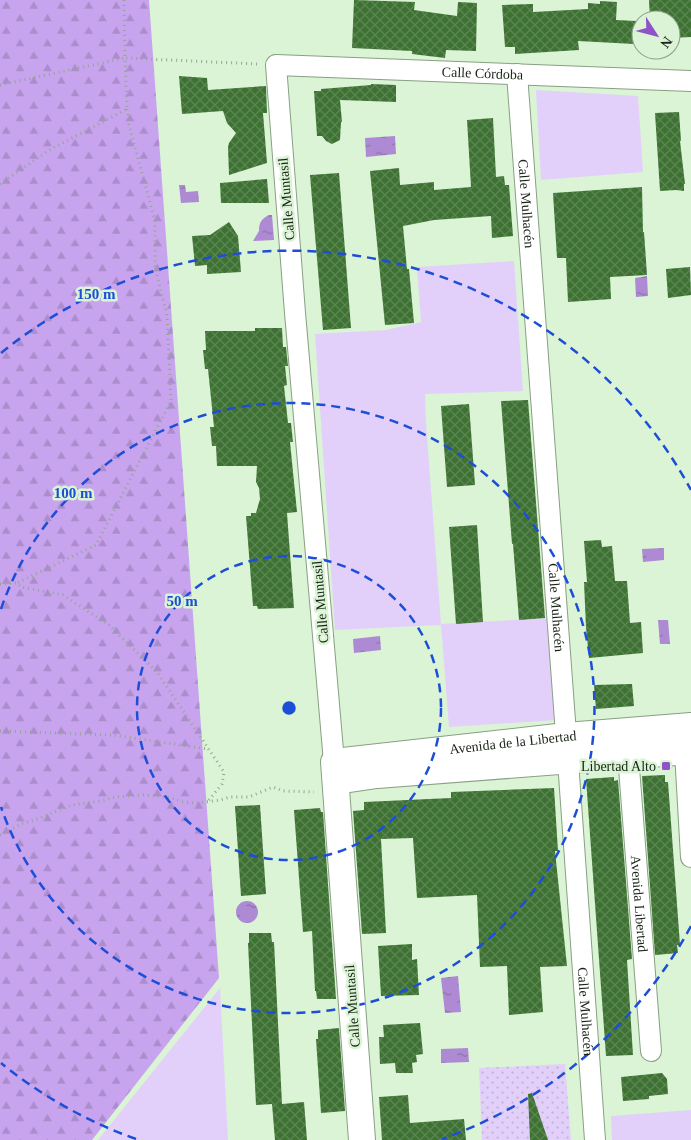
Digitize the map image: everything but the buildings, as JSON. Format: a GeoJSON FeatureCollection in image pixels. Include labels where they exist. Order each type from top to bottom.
{"type":"FeatureCollection","features":[{"type":"Feature","properties":{"kind":"street","name":"Calle Córdoba"},"geometry":{"type":"LineString","coordinates":[[276,65],[691,82]]}},
{"type":"Feature","properties":{"kind":"street","name":"Calle Muntasil"},"geometry":{"type":"LineString","coordinates":[[276,65],[335,778],[362,1140]]}},
{"type":"Feature","properties":{"kind":"street","name":"Calle Mulhacén"},"geometry":{"type":"LineString","coordinates":[[517,74],[595,1140]]}},
{"type":"Feature","properties":{"kind":"street","name":"Avenida de la Libertad"},"geometry":{"type":"LineString","coordinates":[[335,778],[567,748],[691,726]]}},
{"type":"Feature","properties":{"kind":"street","name":"Avenida de la Libertad"},"geometry":{"type":"LineString","coordinates":[[567,748],[628,755],[688,751]]}},
{"type":"Feature","properties":{"kind":"street"},"geometry":{"type":"LineString","coordinates":[[688,751],[691,857]]}},
{"type":"Feature","properties":{"kind":"street","name":"Avenida Libertad"},"geometry":{"type":"LineString","coordinates":[[628,755],[651,1051]]}},
{"type":"Feature","properties":{"kind":"path"},"geometry":{"type":"LineString","coordinates":[[0,584],[17,583],[96,545],[171,401],[167,316],[155,268],[155,221],[129,126],[124,0]]}},
{"type":"Feature","properties":{"kind":"path"},"geometry":{"type":"LineString","coordinates":[[0,85],[125,58],[276,65]]}},
{"type":"Feature","properties":{"kind":"path"},"geometry":{"type":"LineString","coordinates":[[0,184],[51,149],[128,109]]}},
{"type":"Feature","properties":{"kind":"path"},"geometry":{"type":"LineString","coordinates":[[17,583],[22,588],[63,595],[109,626],[157,672],[224,772],[222,784],[208,802]]}},
{"type":"Feature","properties":{"kind":"path"},"geometry":{"type":"LineString","coordinates":[[0,731],[114,735],[208,749]]}},
{"type":"Feature","properties":{"kind":"path"},"geometry":{"type":"LineString","coordinates":[[0,835],[72,805],[101,802],[116,796],[143,795],[197,803],[230,797],[249,797],[273,787],[283,791],[302,792],[335,778]]}},
{"type":"Feature","properties":{"kind":"shaded area"},"geometry":{"type":"Polygon","coordinates":[[[536,90],[638,96],[643,172],[541,180],[536,90]]]}},
{"type":"Feature","properties":{"kind":"shaded area"},"geometry":{"type":"Polygon","coordinates":[[[514,261],[523,391],[425,394],[441,624],[551,618],[558,720],[449,727],[441,625],[335,630],[315,334],[386,330],[421,322],[417,267],[514,261]]]}},
{"type":"Feature","properties":{"kind":"shaded area"},"geometry":{"type":"Polygon","coordinates":[[[220,988],[228,1140],[98,1140],[220,988]]]}},
{"type":"Feature","properties":{"kind":"shaded area"},"geometry":{"type":"Polygon","coordinates":[[[565,1064],[571,1140],[482,1140],[479,1068],[565,1064]]]}},
{"type":"Feature","properties":{"kind":"shaded area"},"geometry":{"type":"Polygon","coordinates":[[[691,1110],[691,1140],[612,1140],[611,1116],[691,1110]]]}},
{"type":"Feature","properties":{"kind":"green space"},"geometry":{"type":"Polygon","coordinates":[[[0,0],[149,0],[219,978],[92,1140],[0,1140],[0,0]]]}},
{"type":"Feature","properties":{"kind":"water"},"geometry":{"type":"Polygon","coordinates":[[[395,136],[396,154],[366,157],[365,138],[395,136]]]}},
{"type":"Feature","properties":{"kind":"water"},"geometry":{"type":"Polygon","coordinates":[[[179,185],[185,185],[186,192],[198,191],[199,202],[181,203],[179,185]]]}},
{"type":"Feature","properties":{"kind":"water"},"geometry":{"type":"Polygon","coordinates":[[[269,215],[272,215],[274,240],[253,241],[259,231],[261,222],[269,215]]]}},
{"type":"Feature","properties":{"kind":"water"},"geometry":{"type":"Polygon","coordinates":[[[647,276],[648,296],[636,297],[635,278],[647,276]]]}},
{"type":"Feature","properties":{"kind":"water"},"geometry":{"type":"Polygon","coordinates":[[[664,548],[664,560],[643,562],[642,549],[664,548]]]}},
{"type":"Feature","properties":{"kind":"water"},"geometry":{"type":"Polygon","coordinates":[[[658,620],[668,620],[670,644],[660,644],[658,620]]]}},
{"type":"Feature","properties":{"kind":"water"},"geometry":{"type":"Polygon","coordinates":[[[380,636],[381,650],[354,653],[353,639],[380,636]]]}},
{"type":"Feature","properties":{"kind":"water"},"geometry":{"type":"Polygon","coordinates":[[[243,901],[251,901],[258,908],[258,916],[251,923],[243,923],[236,916],[236,908],[243,901]]]}},
{"type":"Feature","properties":{"kind":"water"},"geometry":{"type":"Polygon","coordinates":[[[458,976],[461,1012],[445,1013],[441,978],[458,976]]]}},
{"type":"Feature","properties":{"kind":"water"},"geometry":{"type":"Polygon","coordinates":[[[468,1048],[469,1062],[441,1063],[441,1049],[468,1048]]]}},
{"type":"Feature","properties":{"kind":"place","name":"Libertad Alto"},"geometry":{"type":"Point","coordinates":[666,766]}}]}
